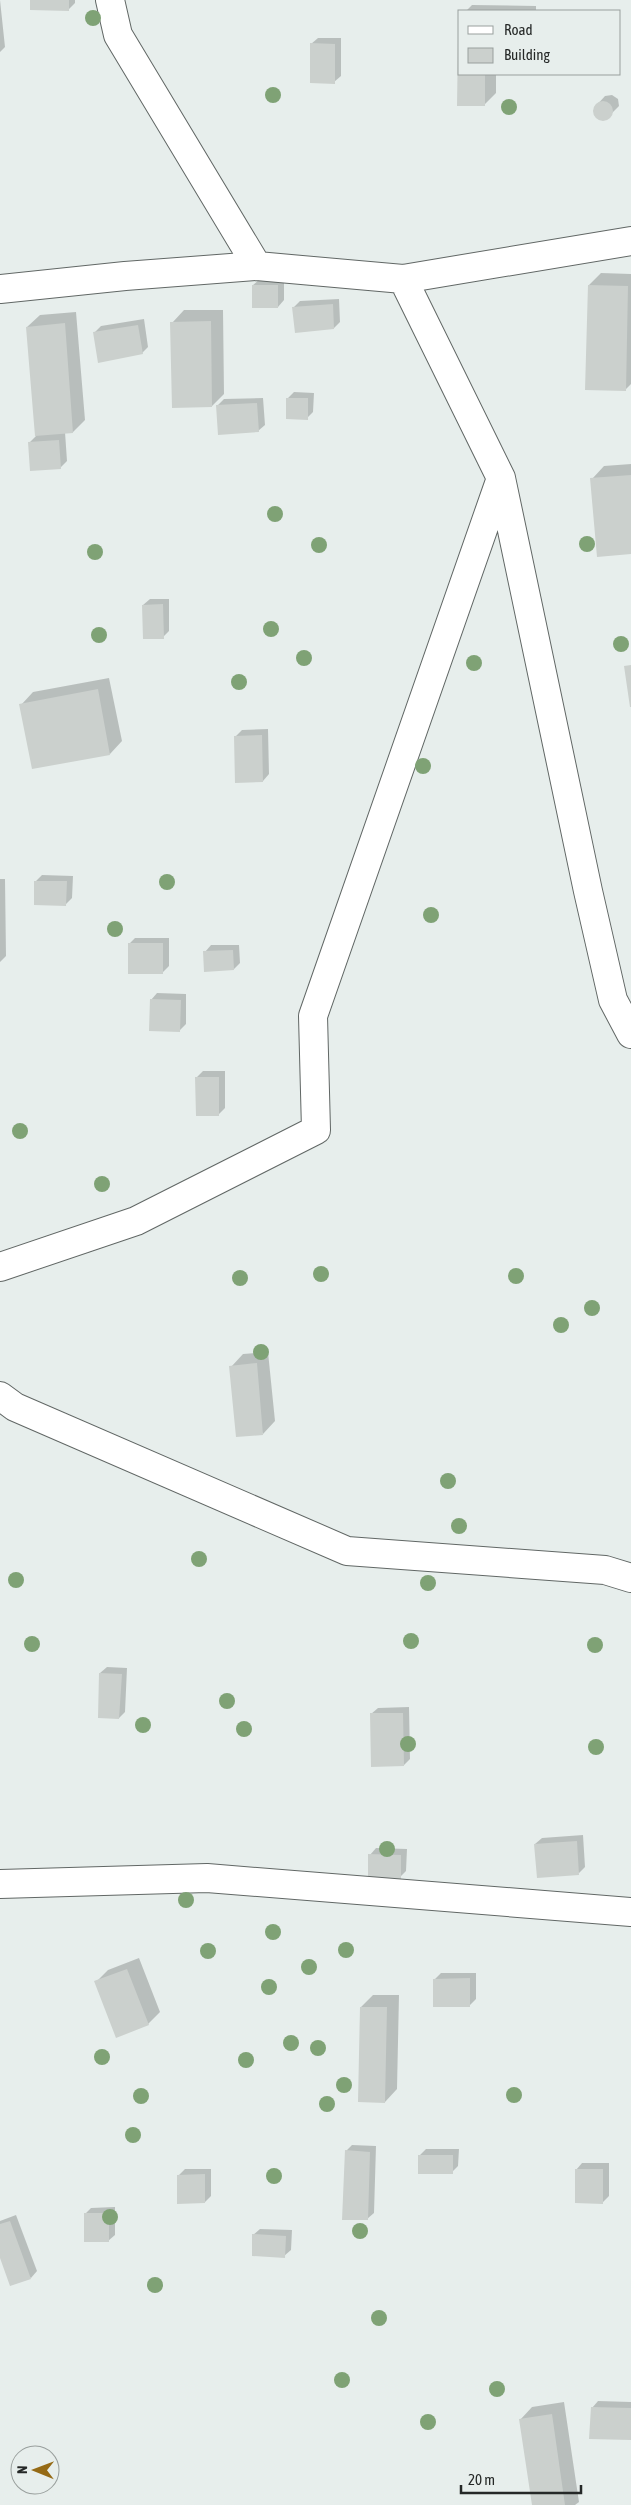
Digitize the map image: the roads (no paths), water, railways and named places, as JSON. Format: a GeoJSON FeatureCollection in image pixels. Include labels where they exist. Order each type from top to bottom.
{"type":"FeatureCollection","features":[{"type":"Feature","properties":{"kind":"street"},"geometry":{"type":"LineString","coordinates":[[110,0],[118,35],[257,266]]}},
{"type":"Feature","properties":{"kind":"street"},"geometry":{"type":"LineString","coordinates":[[0,290],[125,276],[257,266],[402,278],[631,241]]}},
{"type":"Feature","properties":{"kind":"street"},"geometry":{"type":"LineString","coordinates":[[402,278],[501,478],[588,891],[613,1000],[631,1034]]}},
{"type":"Feature","properties":{"kind":"street"},"geometry":{"type":"LineString","coordinates":[[0,1267],[136,1221],[316,1130],[312,1016],[501,478]]}},
{"type":"Feature","properties":{"kind":"street"},"geometry":{"type":"LineString","coordinates":[[0,1396],[15,1407],[347,1551],[605,1570],[631,1578]]}},
{"type":"Feature","properties":{"kind":"street"},"geometry":{"type":"LineString","coordinates":[[0,1884],[207,1878],[631,1912]]}}]}
